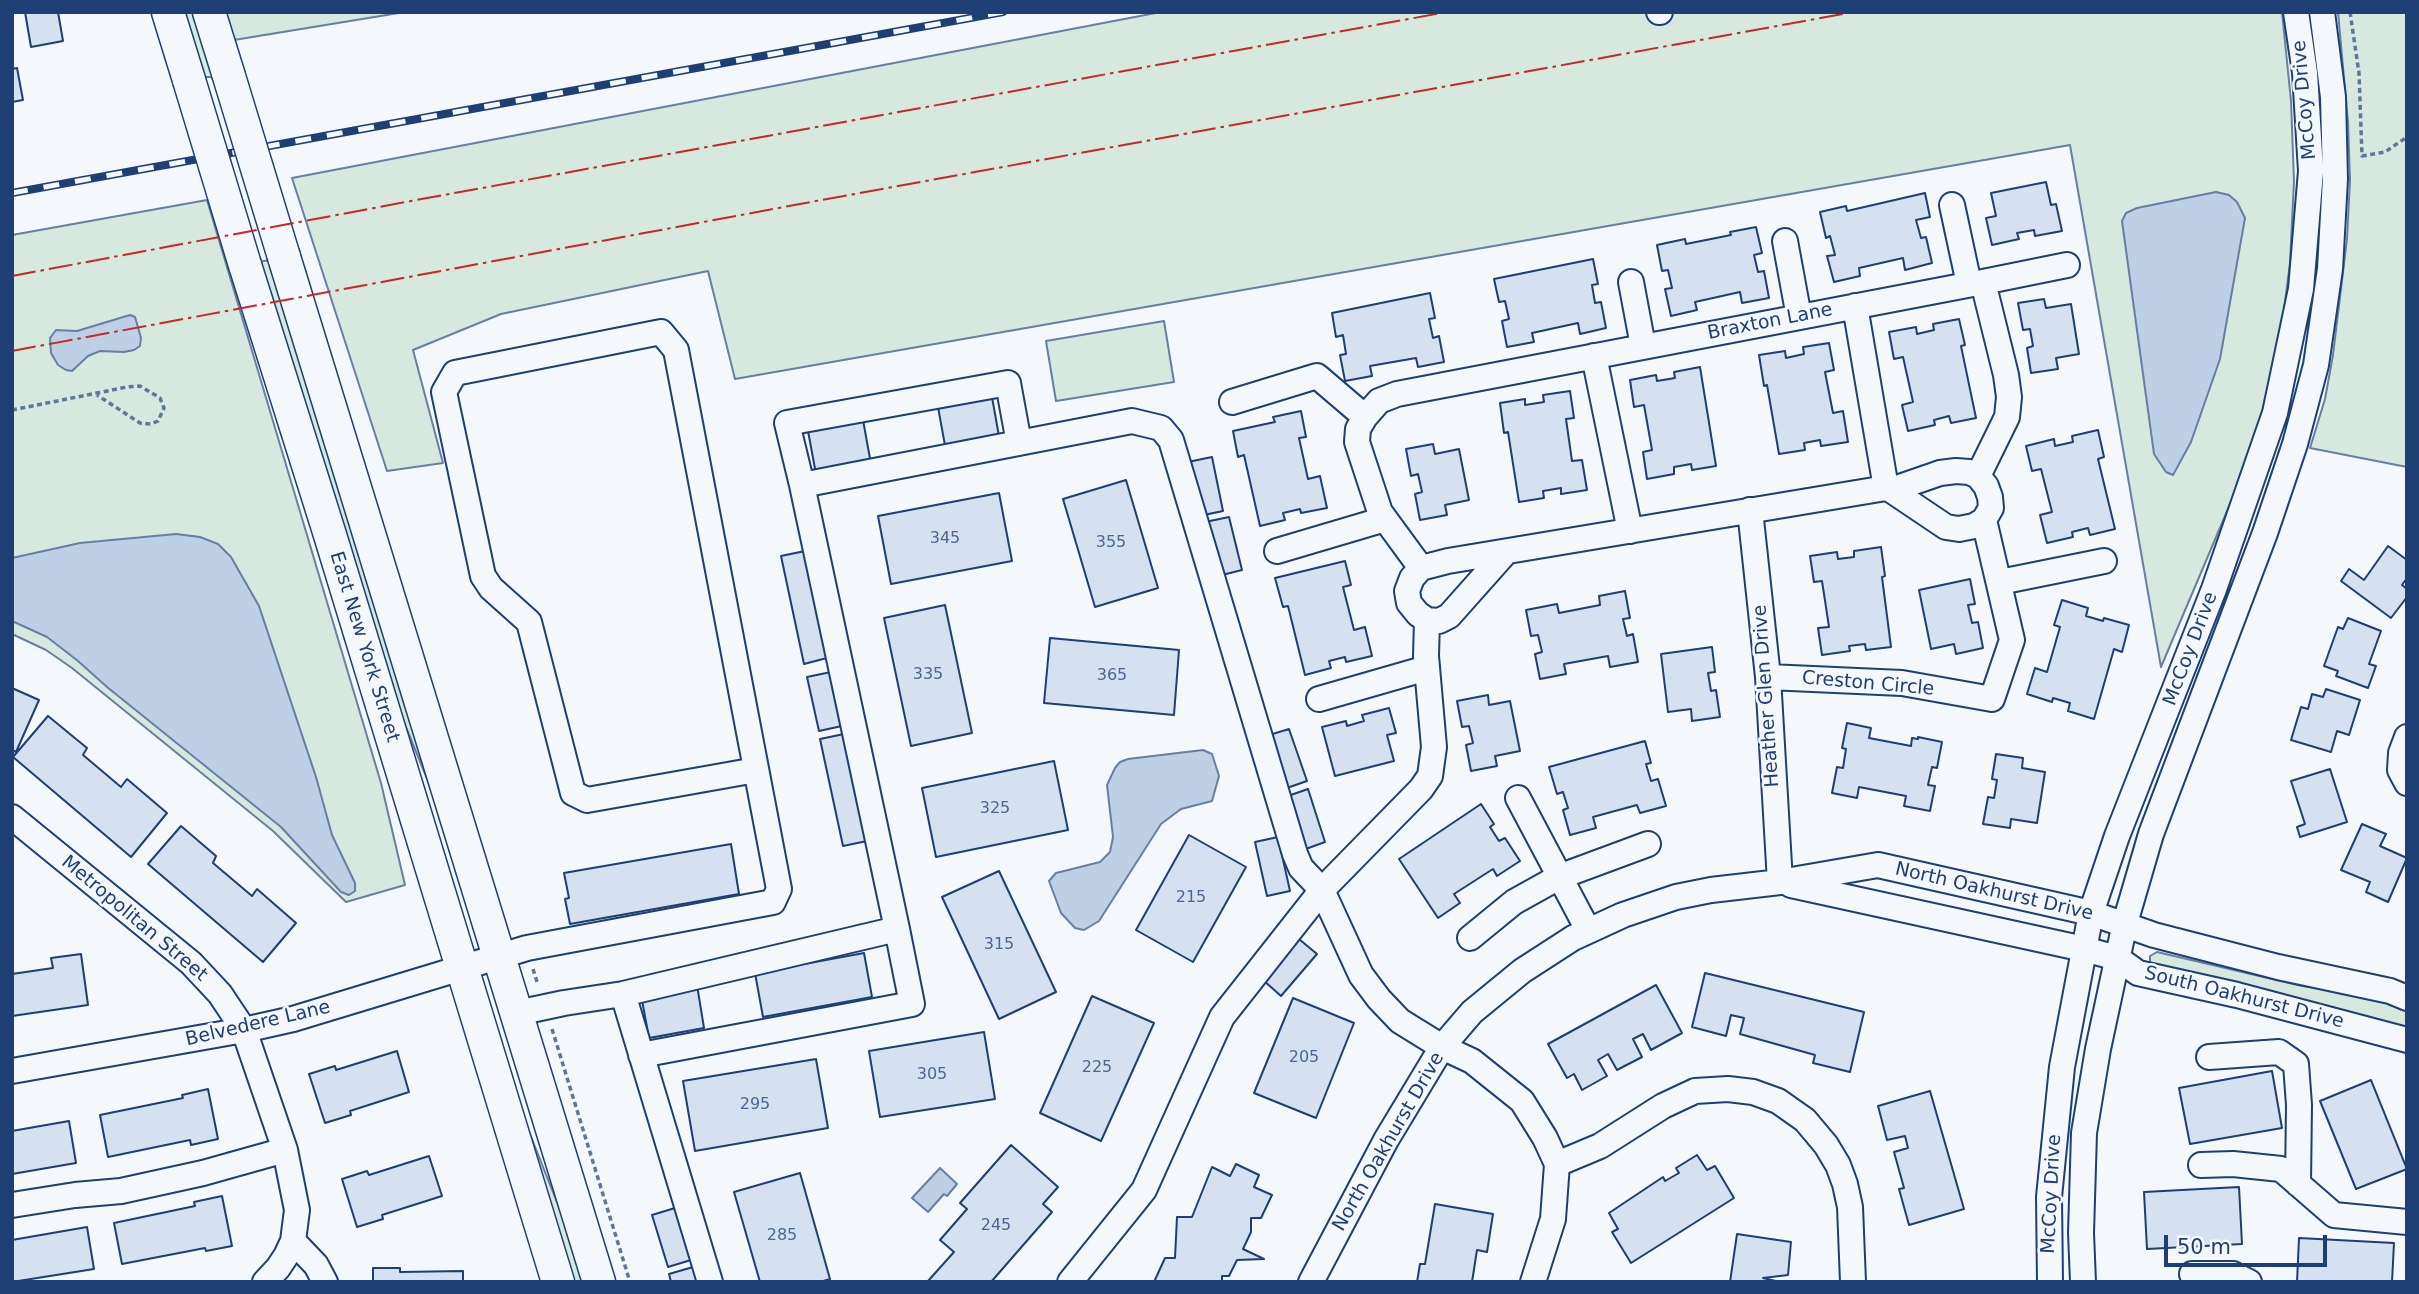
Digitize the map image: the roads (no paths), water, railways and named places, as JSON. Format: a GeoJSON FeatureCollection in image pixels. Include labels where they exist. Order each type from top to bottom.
{"type":"FeatureCollection","features":[{"type":"Feature","properties":{"kind":"main road","name":"East New York Street"},"geometry":{"type":"LineString","coordinates":[[168,12],[558,1282]]}},
{"type":"Feature","properties":{"kind":"main road","name":"East New York Street"},"geometry":{"type":"LineString","coordinates":[[209,12],[599,1282]]}},
{"type":"Feature","properties":{"kind":"street","name":"McCoy Drive"},"geometry":{"type":"LineString","coordinates":[[2050,1282],[2049,1197],[2062,1067],[2091,913],[2117,836],[2214,589],[2275,413],[2301,289],[2311,171],[2305,73],[2296,12]]}},
{"type":"Feature","properties":{"kind":"street","name":"McCoy Drive"},"geometry":{"type":"LineString","coordinates":[[2083,1282],[2081,1233],[2084,1133],[2124,923],[2151,834],[2265,533],[2295,444],[2316,365],[2330,269],[2335,179],[2333,97],[2322,12]]}},
{"type":"Feature","properties":{"kind":"street"},"geometry":{"type":"LineString","coordinates":[[1952,205],[2006,375],[2009,397],[2007,417],[1978,476]]}},
{"type":"Feature","properties":{"kind":"street"},"geometry":{"type":"LineString","coordinates":[[1785,241],[1799,317]]}},
{"type":"Feature","properties":{"kind":"street","name":"Braxton Lane"},"geometry":{"type":"LineString","coordinates":[[1365,417],[1379,401],[1396,394],[2067,265]]}},
{"type":"Feature","properties":{"kind":"street"},"geometry":{"type":"LineString","coordinates":[[1631,282],[1643,346]]}},
{"type":"Feature","properties":{"kind":"street"},"geometry":{"type":"LineString","coordinates":[[1505,554],[1449,616],[1439,621],[1427,620],[1409,603],[1407,591],[1412,578],[1421,568],[1751,510],[1889,489],[1940,473],[1969,472],[1978,476],[1990,497],[1991,509],[1984,520],[1959,529],[1946,527],[1889,489],[1855,306]]}},
{"type":"Feature","properties":{"kind":"street"},"geometry":{"type":"LineString","coordinates":[[660,332],[676,350],[756,770],[587,800],[573,793],[529,622],[491,589],[483,576],[444,393],[455,373],[660,332]]}},
{"type":"Feature","properties":{"kind":"street"},"geometry":{"type":"LineString","coordinates":[[1594,356],[1630,531]]}},
{"type":"Feature","properties":{"kind":"street"},"geometry":{"type":"LineString","coordinates":[[1232,402],[1317,376],[1365,417],[1358,429],[1357,442],[1380,512],[1421,568]]}},
{"type":"Feature","properties":{"kind":"street"},"geometry":{"type":"LineString","coordinates":[[641,1055],[912,1004],[787,423],[1008,383],[1019,443]]}},
{"type":"Feature","properties":{"kind":"street"},"geometry":{"type":"LineString","coordinates":[[802,485],[1132,421],[1161,428],[1171,440],[1294,854],[1301,868],[1322,890],[1361,975],[1379,999],[1400,1021],[1472,1062],[1522,1101],[1545,1138],[1557,1164],[1553,1219],[1533,1282]]}},
{"type":"Feature","properties":{"kind":"street","name":"Heather Glen Drive"},"geometry":{"type":"LineString","coordinates":[[1751,510],[1768,677],[1780,882]]}},
{"type":"Feature","properties":{"kind":"street"},"geometry":{"type":"LineString","coordinates":[[1277,551],[1385,519]]}},
{"type":"Feature","properties":{"kind":"street","name":"Creston Circle"},"geometry":{"type":"LineString","coordinates":[[1768,677],[1902,683],[1992,699],[2012,640],[1984,520]]}},
{"type":"Feature","properties":{"kind":"street"},"geometry":{"type":"LineString","coordinates":[[2000,582],[2104,561]]}},
{"type":"Feature","properties":{"kind":"street"},"geometry":{"type":"LineString","coordinates":[[1077,1279],[1144,1190],[1222,1017],[1322,890],[1421,789],[1430,776],[1434,747],[1427,668],[1427,620]]}},
{"type":"Feature","properties":{"kind":"street"},"geometry":{"type":"LineString","coordinates":[[1320,699],[1427,668]]}},
{"type":"Feature","properties":{"kind":"street"},"geometry":{"type":"LineString","coordinates":[[2407,737],[2400,762],[2402,776],[2407,783]]}},
{"type":"Feature","properties":{"kind":"street","name":"Belvedere Lane"},"geometry":{"type":"LineString","coordinates":[[12,1072],[244,1030],[293,1019],[527,948],[773,902],[779,889],[756,770]]}},
{"type":"Feature","properties":{"kind":"street"},"geometry":{"type":"LineString","coordinates":[[1518,799],[1588,930]]}},
{"type":"Feature","properties":{"kind":"street","name":"Metropolitan Street"},"geometry":{"type":"LineString","coordinates":[[12,817],[191,963],[220,994],[244,1030],[285,1150],[297,1210],[293,1241]]}},
{"type":"Feature","properties":{"kind":"street"},"geometry":{"type":"LineString","coordinates":[[1469,938],[1514,902],[1559,877],[1648,844]]}},
{"type":"Feature","properties":{"kind":"street","name":"North Oakhurst Drive"},"geometry":{"type":"LineString","coordinates":[[1311,1282],[1385,1140],[1442,1047],[1472,1012],[1549,953],[1588,930],[1676,897],[1878,865],[2091,913],[2124,923]]}},
{"type":"Feature","properties":{"kind":"street","name":"North Oakhurst Drive"},"geometry":{"type":"LineString","coordinates":[[1780,882],[2084,949]]}},
{"type":"Feature","properties":{"kind":"street","name":"South Oakhurst Drive"},"geometry":{"type":"LineString","coordinates":[[2124,923],[2154,935],[2278,967],[2390,991],[2407,999]]}},
{"type":"Feature","properties":{"kind":"street"},"geometry":{"type":"LineString","coordinates":[[517,1013],[623,994],[897,929]]}},
{"type":"Feature","properties":{"kind":"street","name":"South Oakhurst Drive"},"geometry":{"type":"LineString","coordinates":[[2084,949],[2117,958],[2138,972],[2407,1040]]}},
{"type":"Feature","properties":{"kind":"street"},"geometry":{"type":"LineString","coordinates":[[623,994],[710,1282]]}},
{"type":"Feature","properties":{"kind":"street"},"geometry":{"type":"LineString","coordinates":[[2209,1057],[2279,1052],[2296,1064],[2299,1105],[2298,1184]]}},
{"type":"Feature","properties":{"kind":"street"},"geometry":{"type":"LineString","coordinates":[[1557,1164],[1600,1146],[1663,1106],[1695,1091],[1728,1089],[1753,1092],[1778,1101],[1805,1120],[1826,1145],[1838,1165],[1850,1207],[1853,1282]]}},
{"type":"Feature","properties":{"kind":"street"},"geometry":{"type":"LineString","coordinates":[[12,1205],[75,1195],[121,1192],[285,1150]]}},
{"type":"Feature","properties":{"kind":"street"},"geometry":{"type":"LineString","coordinates":[[2202,1165],[2233,1164],[2281,1169],[2334,1215],[2407,1222]]}},
{"type":"Feature","properties":{"kind":"street"},"geometry":{"type":"LineString","coordinates":[[265,1282],[278,1268],[293,1241],[316,1265],[325,1282]]}},
{"type":"Feature","properties":{"kind":"street"},"geometry":{"type":"LineString","coordinates":[[2192,1274],[2233,1274],[2249,1282]]}},
{"type":"Feature","properties":{"kind":"water"},"geometry":{"type":"Polygon","coordinates":[[[2216,192],[2229,195],[2237,202],[2245,218],[2220,359],[2191,442],[2173,475],[2166,472],[2154,454],[2122,221],[2126,213],[2137,208],[2216,192]]]}},
{"type":"Feature","properties":{"kind":"water"},"geometry":{"type":"Polygon","coordinates":[[[130,315],[135,317],[141,338],[140,346],[134,350],[100,351],[88,356],[72,371],[58,365],[51,353],[50,338],[56,330],[77,331],[130,315]]]}},
{"type":"Feature","properties":{"kind":"water"},"geometry":{"type":"Polygon","coordinates":[[[176,534],[200,537],[218,544],[231,557],[259,606],[316,777],[332,835],[355,883],[355,891],[349,895],[341,892],[281,827],[78,661],[47,637],[12,621],[12,558],[80,543],[176,534]]]}},
{"type":"Feature","properties":{"kind":"water"},"geometry":{"type":"Polygon","coordinates":[[[1203,750],[1212,754],[1219,776],[1212,801],[1181,809],[1161,824],[1099,921],[1084,930],[1075,928],[1061,913],[1049,881],[1056,873],[1100,862],[1110,852],[1113,837],[1107,785],[1115,768],[1128,759],[1203,750]]]}},
{"type":"Feature","properties":{"kind":"water"},"geometry":{"type":"Polygon","coordinates":[[[940,1168],[957,1184],[928,1212],[912,1198],[940,1168]]]}},
{"type":"Feature","properties":{"kind":"railway"},"geometry":{"type":"LineString","coordinates":[[12,193],[1003,12]]}}]}
